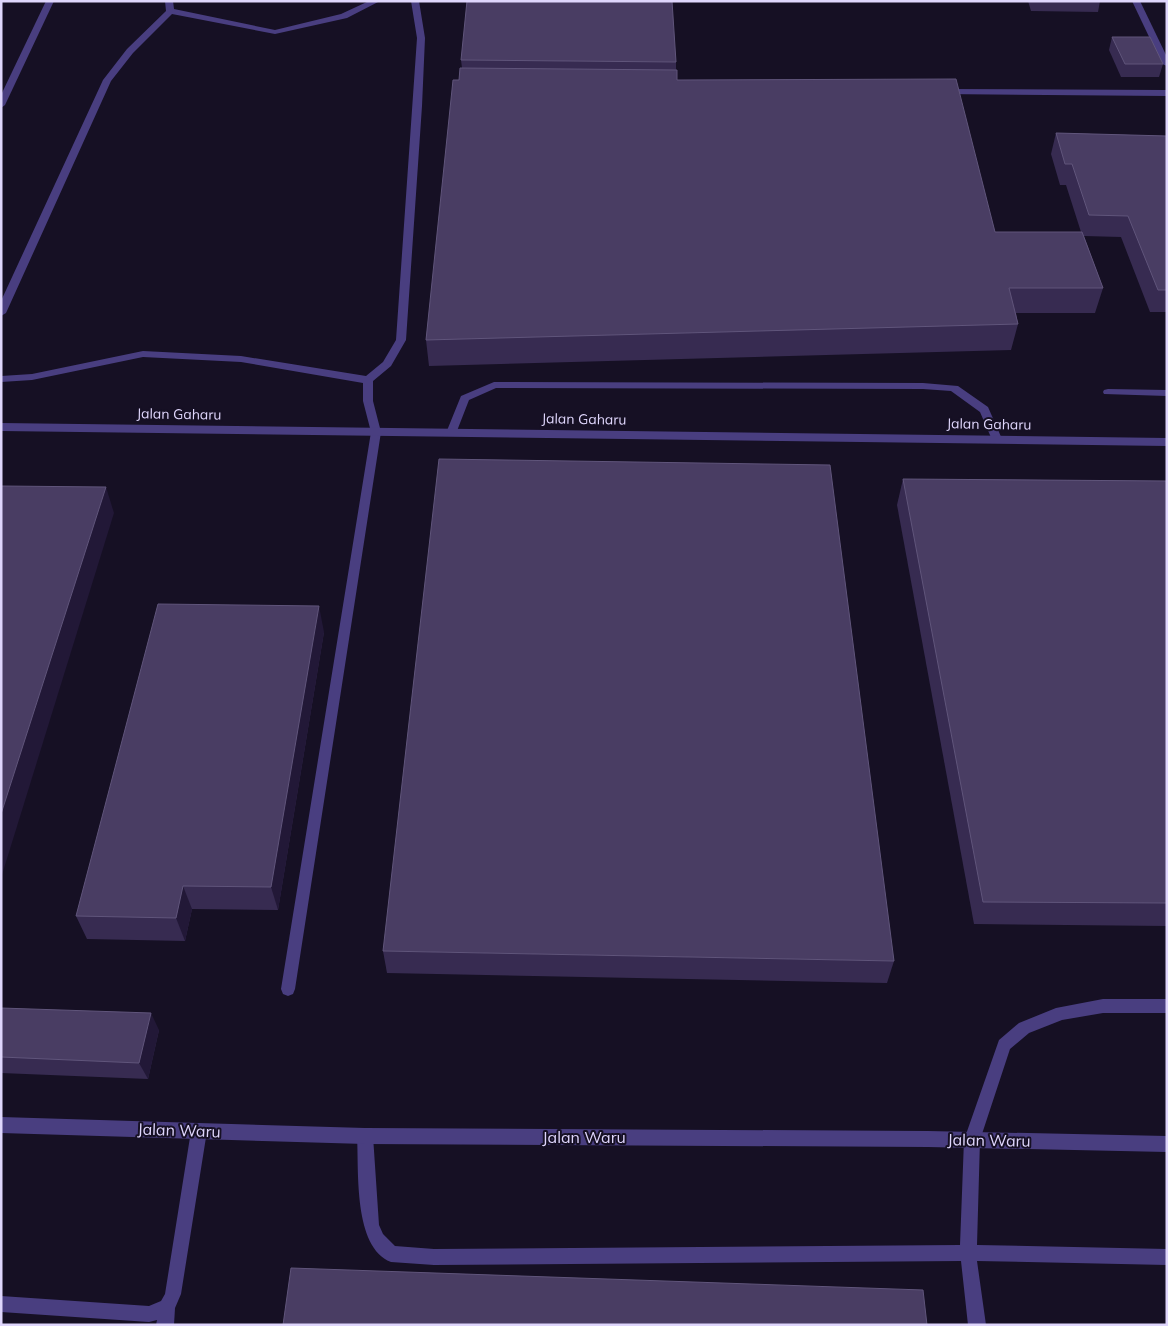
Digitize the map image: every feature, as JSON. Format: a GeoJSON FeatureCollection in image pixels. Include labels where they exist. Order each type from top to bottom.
{"type":"FeatureCollection","features":[{"type":"Feature","properties":{"kind":"street"},"geometry":{"type":"LineString","coordinates":[[1,105],[50,1]]}},
{"type":"Feature","properties":{"kind":"street"},"geometry":{"type":"LineString","coordinates":[[1,312],[107,80],[169,6],[274,32],[344,16],[376,1]]}},
{"type":"Feature","properties":{"kind":"street"},"geometry":{"type":"LineString","coordinates":[[1,380],[32,377],[143,354],[241,359],[368,380],[387,364],[401,340],[421,47],[415,1]]}},
{"type":"Feature","properties":{"kind":"street"},"geometry":{"type":"LineString","coordinates":[[1136,1],[1166,64]]}},
{"type":"Feature","properties":{"kind":"street"},"geometry":{"type":"LineString","coordinates":[[938,92],[1167,93]]}},
{"type":"Feature","properties":{"kind":"street"},"geometry":{"type":"LineString","coordinates":[[288,989],[376,432],[368,401],[368,380]]}},
{"type":"Feature","properties":{"kind":"street"},"geometry":{"type":"LineString","coordinates":[[451,433],[465,398],[494,385],[913,386],[954,388],[984,410],[997,439]]}},
{"type":"Feature","properties":{"kind":"street"},"geometry":{"type":"LineString","coordinates":[[1108,392],[1167,393]]}},
{"type":"Feature","properties":{"kind":"street","name":"Jalan Gaharu"},"geometry":{"type":"LineString","coordinates":[[1,427],[1167,442]]}},
{"type":"Feature","properties":{"kind":"street"},"geometry":{"type":"LineString","coordinates":[[977,1325],[968,1254],[972,1140],[1004,1045],[1024,1028],[1062,1013],[1095,1007],[1167,1006]]}},
{"type":"Feature","properties":{"kind":"street","name":"Jalan Waru"},"geometry":{"type":"LineString","coordinates":[[1,1125],[364,1136],[972,1140],[1167,1144]]}},
{"type":"Feature","properties":{"kind":"street"},"geometry":{"type":"LineString","coordinates":[[1,1304],[166,1316],[173,1294],[199,1131]]}},
{"type":"Feature","properties":{"kind":"street"},"geometry":{"type":"LineString","coordinates":[[364,1136],[371,1224],[377,1240],[391,1254],[434,1258],[968,1254],[1167,1257]]}},
{"type":"Feature","properties":{"kind":"building"},"geometry":{"type":"Polygon","coordinates":[[[467,1],[672,1],[676,62],[461,60],[467,1]]]}},
{"type":"Feature","properties":{"kind":"building"},"geometry":{"type":"Polygon","coordinates":[[[1112,37],[1150,37],[1163,64],[1125,64],[1112,37]]]}},
{"type":"Feature","properties":{"kind":"building"},"geometry":{"type":"Polygon","coordinates":[[[460,68],[677,70],[677,80],[956,79],[995,232],[1082,232],[1103,288],[1009,288],[1018,324],[426,340],[453,80],[459,80],[460,68]]]}},
{"type":"Feature","properties":{"kind":"building"},"geometry":{"type":"Polygon","coordinates":[[[1056,133],[1167,136],[1167,290],[1158,290],[1128,216],[1089,215],[1072,164],[1065,164],[1056,133]]]}},
{"type":"Feature","properties":{"kind":"building"},"geometry":{"type":"Polygon","coordinates":[[[439,459],[830,465],[894,961],[383,951],[439,459]]]}},
{"type":"Feature","properties":{"kind":"building"},"geometry":{"type":"Polygon","coordinates":[[[903,479],[1167,481],[1167,903],[983,902],[903,479]]]}},
{"type":"Feature","properties":{"kind":"building"},"geometry":{"type":"Polygon","coordinates":[[[1,486],[106,487],[1,814],[1,486]]]}},
{"type":"Feature","properties":{"kind":"building"},"geometry":{"type":"Polygon","coordinates":[[[158,604],[319,606],[271,887],[183,886],[176,918],[76,916],[158,604]]]}},
{"type":"Feature","properties":{"kind":"building"},"geometry":{"type":"Polygon","coordinates":[[[1,1008],[151,1013],[139,1063],[1,1057],[1,1008]]]}},
{"type":"Feature","properties":{"kind":"building"},"geometry":{"type":"Polygon","coordinates":[[[291,1268],[923,1290],[927,1325],[283,1325],[291,1268]]]}}]}
